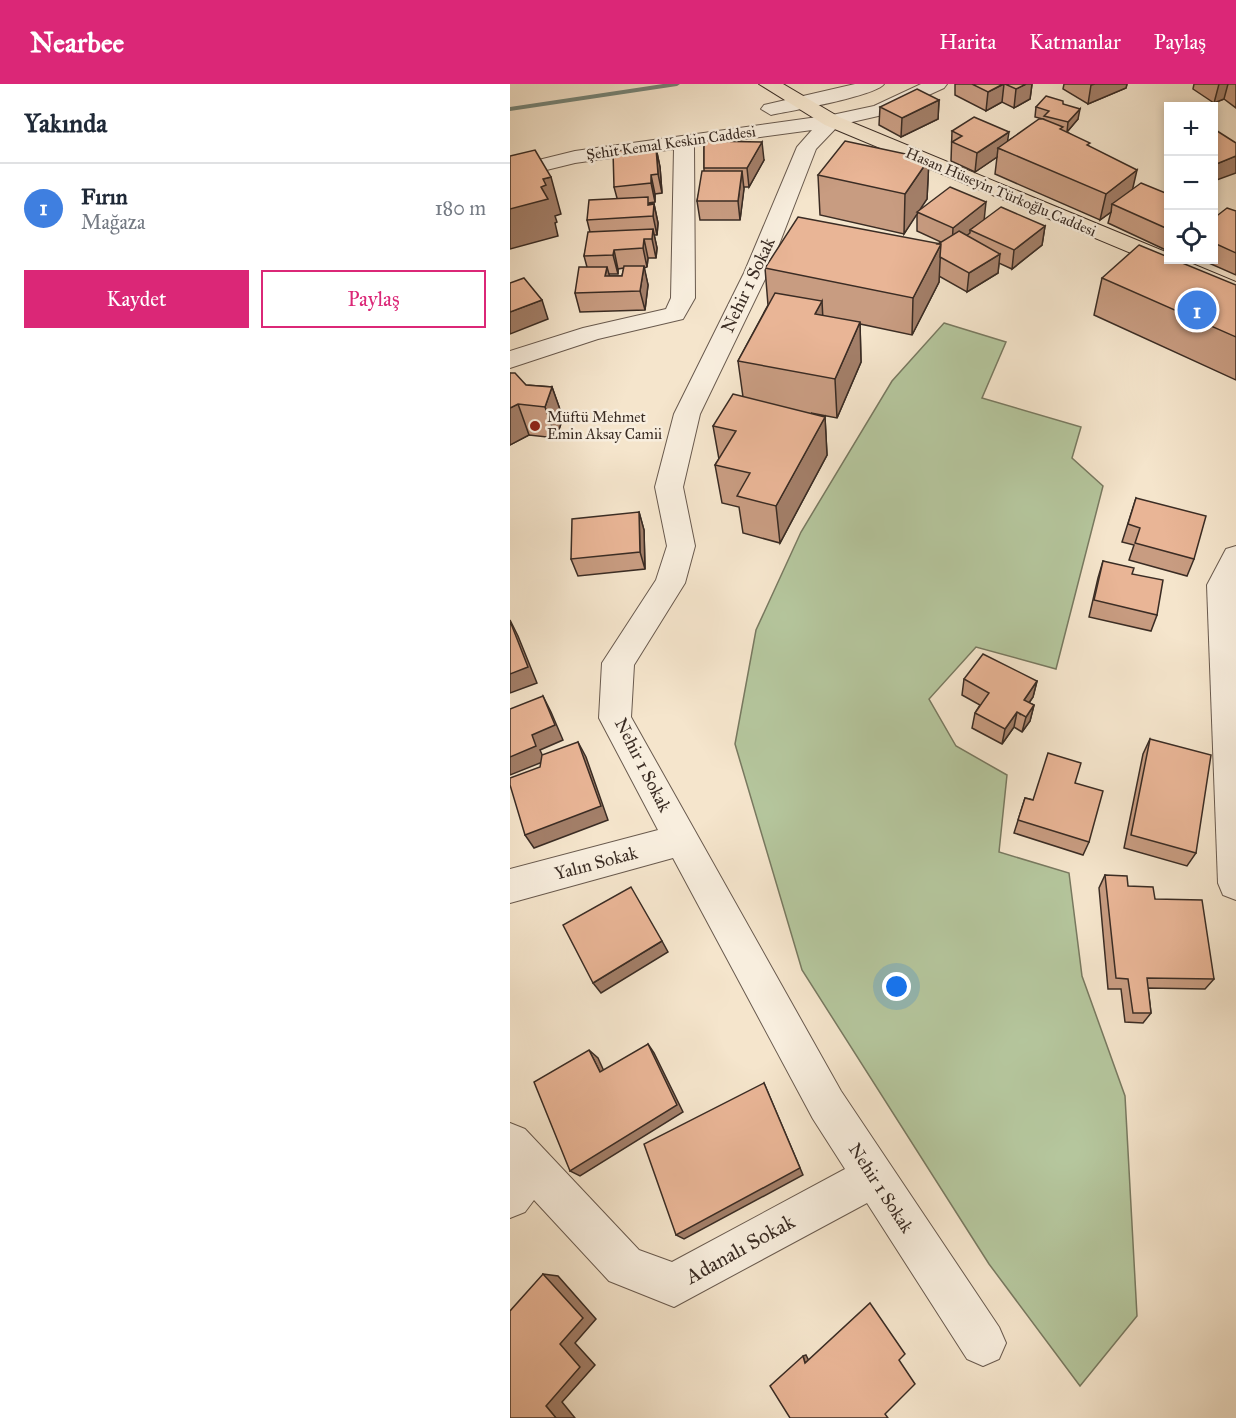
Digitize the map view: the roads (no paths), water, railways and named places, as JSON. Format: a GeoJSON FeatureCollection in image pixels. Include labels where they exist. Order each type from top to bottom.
{"type":"FeatureCollection","features":[{"type":"Feature","properties":{"kind":"main road","name":"Hasan Hüseyin Türkoğlu Caddesi"},"geometry":{"type":"LineString","coordinates":[[770,85],[832,121],[1236,290]]}},
{"type":"Feature","properties":{"kind":"street"},"geometry":{"type":"LineString","coordinates":[[753,112],[802,103],[874,84]]}},
{"type":"Feature","properties":{"kind":"street","name":"Şehit Kemal Keskin Caddesi"},"geometry":{"type":"LineString","coordinates":[[510,173],[574,157],[832,121],[880,110],[937,84]]}},
{"type":"Feature","properties":{"kind":"street"},"geometry":{"type":"LineString","coordinates":[[510,156],[732,115]]}},
{"type":"Feature","properties":{"kind":"street","name":"Nehir 1 Sokak"},"geometry":{"type":"LineString","coordinates":[[832,121],[807,147],[756,273],[687,414],[669,487],[681,546],[670,583],[618,663],[615,718],[827,1106],[982,1343]]}},
{"type":"Feature","properties":{"kind":"street"},"geometry":{"type":"LineString","coordinates":[[510,360],[592,333],[675,314],[683,298],[684,141]]}},
{"type":"Feature","properties":{"kind":"street"},"geometry":{"type":"LineString","coordinates":[[1236,556],[1222,585],[1236,883]]}},
{"type":"Feature","properties":{"kind":"street","name":"Yalın Sokak"},"geometry":{"type":"LineString","coordinates":[[510,886],[682,840]]}},
{"type":"Feature","properties":{"kind":"street","name":"Adanalı Sokak"},"geometry":{"type":"LineString","coordinates":[[518,1170],[624,1266],[674,1285],[873,1177]]}},
{"type":"Feature","properties":{"kind":"waterway"},"geometry":{"type":"LineString","coordinates":[[510,109],[677,84]]}},
{"type":"Feature","properties":{"kind":"place","name":"Fırın"},"geometry":{"type":"Point","coordinates":[1197,310]}},
{"type":"Feature","properties":{"kind":"place","name":"Müftü Mehmet Emin Aksay Camii"},"geometry":{"type":"Point","coordinates":[535,426]}}]}
